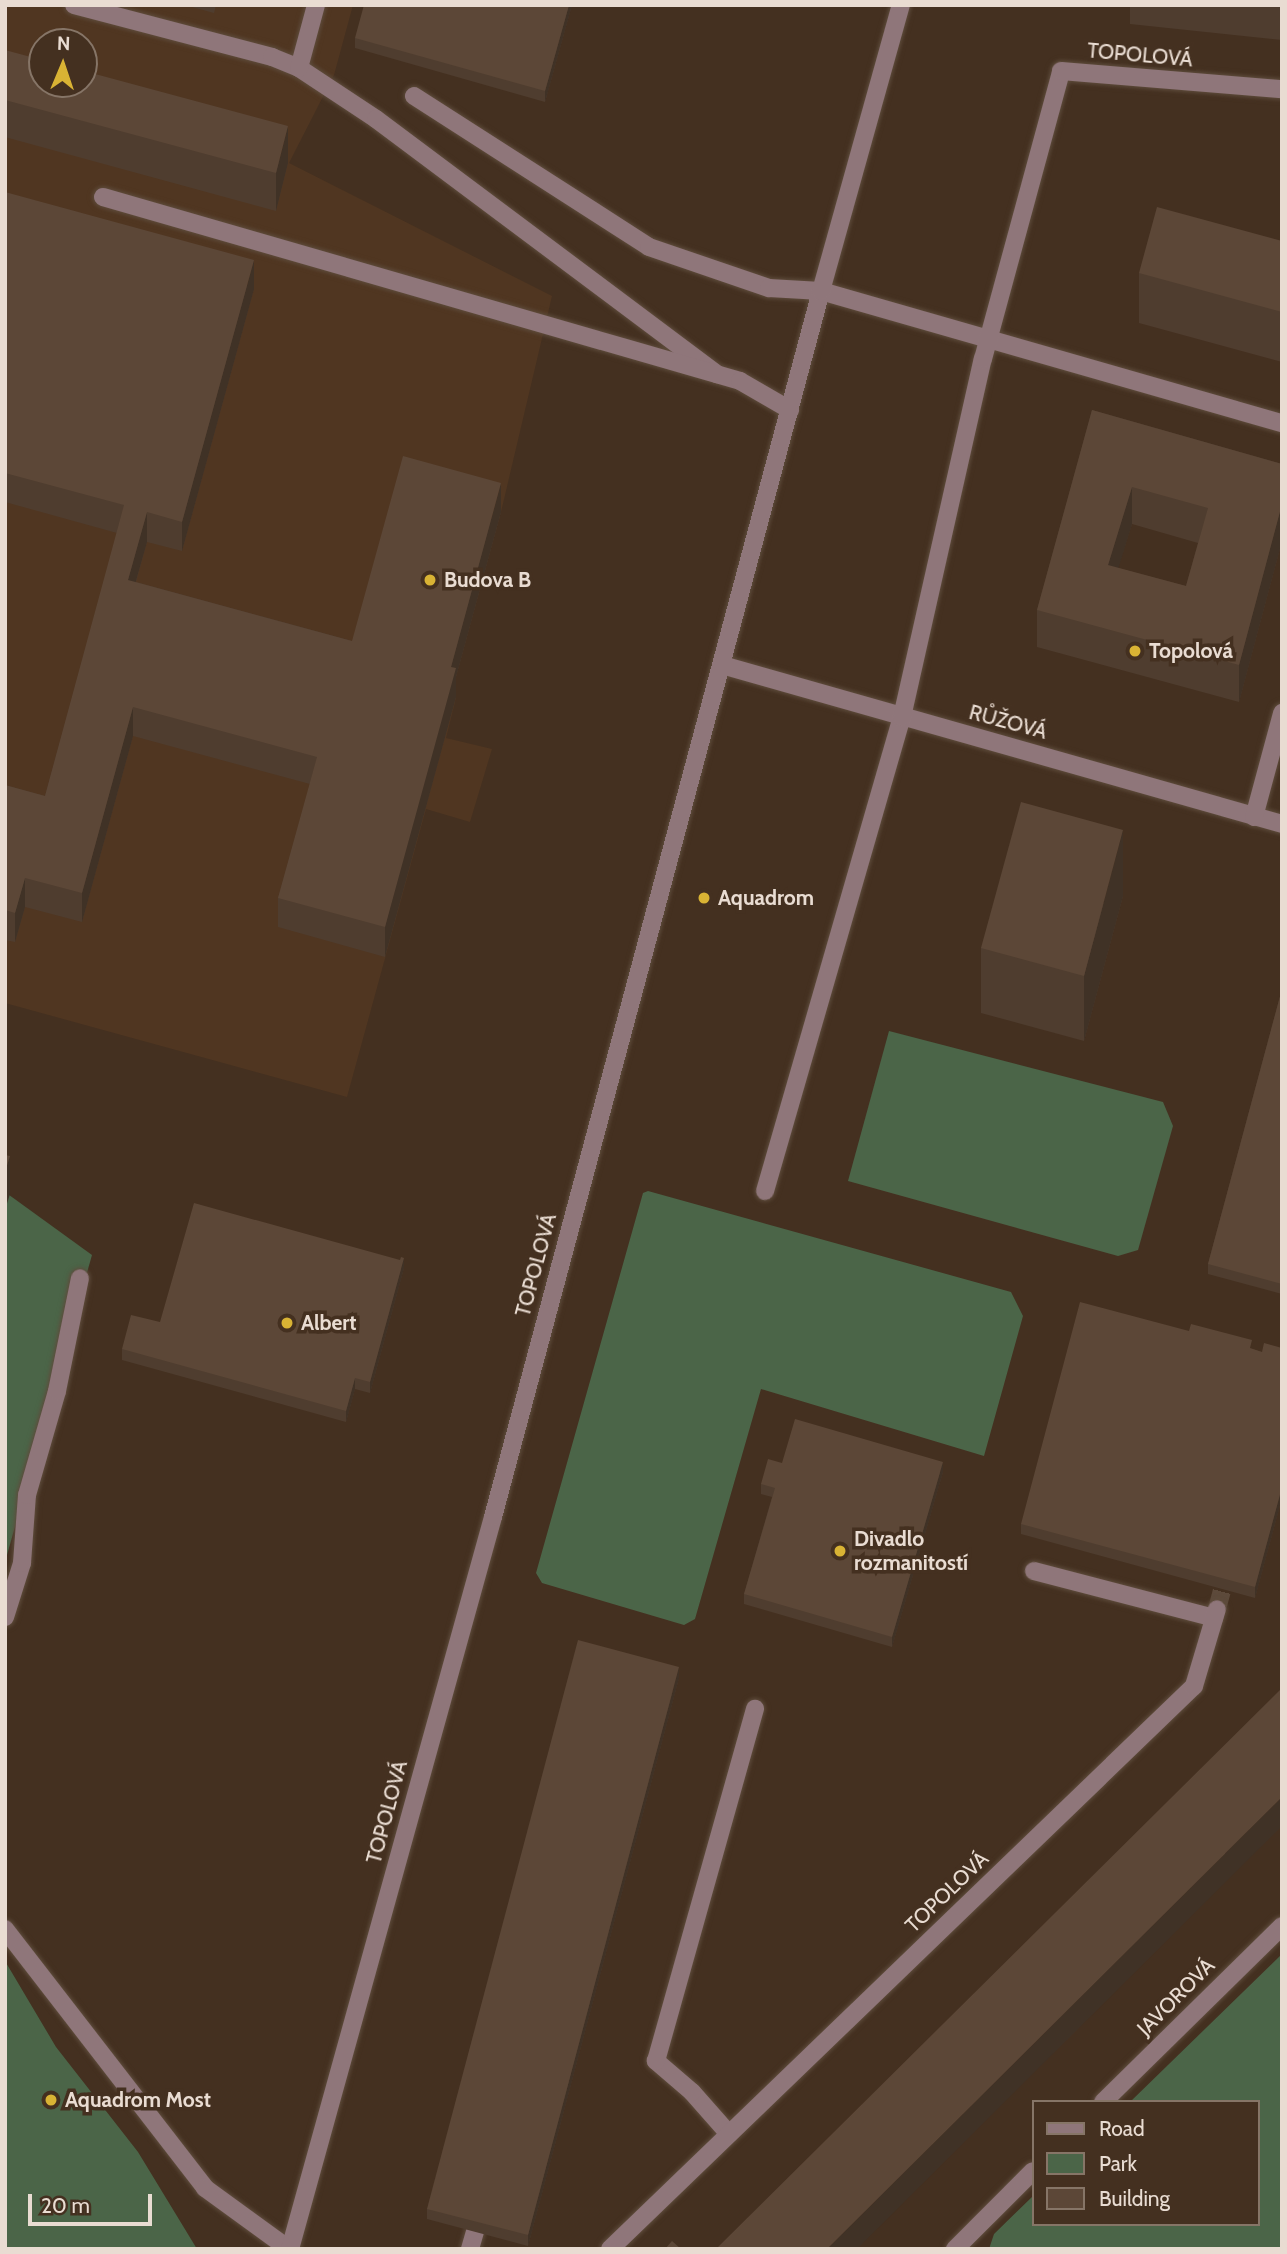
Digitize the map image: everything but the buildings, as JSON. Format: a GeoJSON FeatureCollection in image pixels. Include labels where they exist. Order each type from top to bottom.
{"type":"FeatureCollection","features":[{"type":"Feature","properties":{"kind":"street"},"geometry":{"type":"LineString","coordinates":[[75,5],[272,57],[299,68],[376,119],[718,374]]}},
{"type":"Feature","properties":{"kind":"street"},"geometry":{"type":"LineString","coordinates":[[299,68],[316,5]]}},
{"type":"Feature","properties":{"kind":"street","name":"TOPOLOVÁ"},"geometry":{"type":"LineString","coordinates":[[289,2249],[493,1517],[821,291],[901,5]]}},
{"type":"Feature","properties":{"kind":"street","name":"TOPOLOVÁ"},"geometry":{"type":"LineString","coordinates":[[765,1191],[902,716],[983,359],[1061,71],[1282,89]]}},
{"type":"Feature","properties":{"kind":"street"},"geometry":{"type":"LineString","coordinates":[[414,96],[649,247],[769,288],[821,291],[1282,423]]}},
{"type":"Feature","properties":{"kind":"street"},"geometry":{"type":"LineString","coordinates":[[103,197],[718,374],[740,382],[790,410]]}},
{"type":"Feature","properties":{"kind":"street","name":"RŮŽOVÁ"},"geometry":{"type":"LineString","coordinates":[[722,665],[1282,824]]}},
{"type":"Feature","properties":{"kind":"street"},"geometry":{"type":"LineString","coordinates":[[1254,817],[1282,713]]}},
{"type":"Feature","properties":{"kind":"street"},"geometry":{"type":"LineString","coordinates":[[5,1617],[22,1563],[27,1495],[57,1391],[80,1278]]}},
{"type":"Feature","properties":{"kind":"street","name":"TOPOLOVÁ"},"geometry":{"type":"LineString","coordinates":[[610,2249],[1194,1686],[1216,1613],[1034,1571]]}},
{"type":"Feature","properties":{"kind":"street"},"geometry":{"type":"LineString","coordinates":[[729,2134],[692,2092],[656,2061],[755,1709]]}},
{"type":"Feature","properties":{"kind":"street","name":"JAVOROVÁ"},"geometry":{"type":"LineString","coordinates":[[1105,2100],[1282,1926]]}},
{"type":"Feature","properties":{"kind":"street"},"geometry":{"type":"LineString","coordinates":[[5,1929],[205,2188],[289,2249]]}},
{"type":"Feature","properties":{"kind":"street"},"geometry":{"type":"LineString","coordinates":[[955,2249],[1032,2172]]}},
{"type":"Feature","properties":{"kind":"shaded area"},"geometry":{"type":"Polygon","coordinates":[[[5,5],[353,5],[334,75],[289,163],[552,296],[501,512],[451,695],[456,698],[446,738],[492,749],[470,822],[426,809],[347,1097],[5,1003],[5,5]]]}},
{"type":"Feature","properties":{"kind":"green space"},"geometry":{"type":"Polygon","coordinates":[[[889,1031],[1163,1102],[1173,1126],[1138,1250],[1118,1256],[848,1181],[889,1031]]]}},
{"type":"Feature","properties":{"kind":"green space"},"geometry":{"type":"Polygon","coordinates":[[[648,1191],[1011,1292],[1023,1316],[984,1456],[761,1389],[695,1619],[684,1625],[542,1583],[536,1573],[643,1193],[648,1191]]]}},
{"type":"Feature","properties":{"kind":"green space"},"geometry":{"type":"Polygon","coordinates":[[[5,1192],[92,1255],[5,1562],[5,1192]]]}},
{"type":"Feature","properties":{"kind":"green space"},"geometry":{"type":"Polygon","coordinates":[[[1282,1954],[1282,2249],[989,2249],[994,2234],[1032,2197],[1032,2226],[1259,2226],[1259,2100],[1132,2100],[1282,1954]]]}},
{"type":"Feature","properties":{"kind":"green space","name":"Aquadrom Most"},"geometry":{"type":"Polygon","coordinates":[[[5,1961],[56,2047],[138,2152],[197,2249],[5,2249],[5,1961]]]}},
{"type":"Feature","properties":{"kind":"tunnel"},"geometry":{"type":"LineString","coordinates":[[1217,1609],[1228,1568]]}},
{"type":"Feature","properties":{"kind":"place","name":"Budova B"},"geometry":{"type":"Point","coordinates":[430,580]}},
{"type":"Feature","properties":{"kind":"place","name":"Topolová"},"geometry":{"type":"Point","coordinates":[1135,651]}},
{"type":"Feature","properties":{"kind":"place","name":"Aquadrom"},"geometry":{"type":"Point","coordinates":[704,898]}},
{"type":"Feature","properties":{"kind":"place","name":"Albert"},"geometry":{"type":"Point","coordinates":[287,1323]}},
{"type":"Feature","properties":{"kind":"place","name":"Divadlo rozmanitostí"},"geometry":{"type":"Point","coordinates":[840,1551]}},
{"type":"Feature","properties":{"kind":"place","name":"Aquadrom Most"},"geometry":{"type":"Point","coordinates":[51,2100]}}]}
